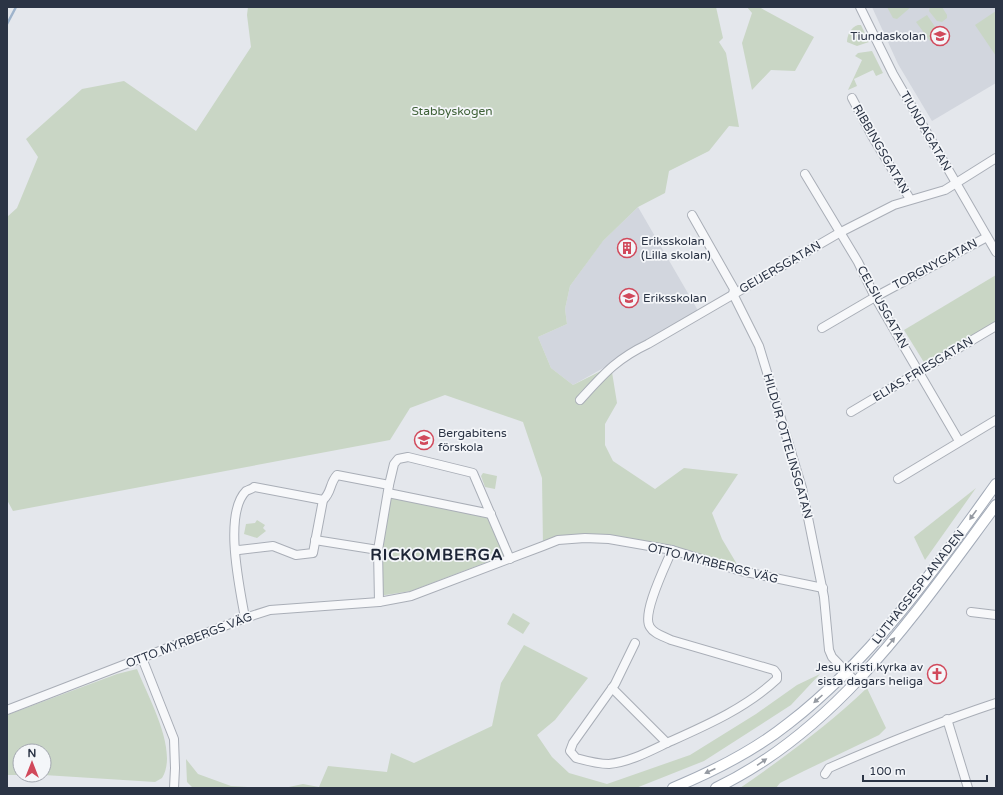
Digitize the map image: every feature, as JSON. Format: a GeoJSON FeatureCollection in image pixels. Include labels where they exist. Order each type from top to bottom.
{"type":"FeatureCollection","features":[{"type":"Feature","properties":{"kind":"main road","name":"LUTHAGSESPLANADEN"},"geometry":{"type":"LineString","coordinates":[[673,788],[730,762],[768,738],[817,700],[881,635],[934,570],[996,484]]}},
{"type":"Feature","properties":{"kind":"main road","name":"LUTHAGSESPLANADEN"},"geometry":{"type":"LineString","coordinates":[[716,788],[738,777],[780,749],[820,719],[856,682],[909,622],[996,505]]}},
{"type":"Feature","properties":{"kind":"street","name":"TIUNDAGATAN"},"geometry":{"type":"LineString","coordinates":[[860,7],[893,74],[957,182],[996,252]]}},
{"type":"Feature","properties":{"kind":"street","name":"RIBBINGSGATAN"},"geometry":{"type":"LineString","coordinates":[[852,98],[872,136],[910,199]]}},
{"type":"Feature","properties":{"kind":"street","name":"GEIJERSGATAN"},"geometry":{"type":"LineString","coordinates":[[580,400],[611,366],[628,353],[668,335],[733,294],[839,233],[894,205],[910,199],[946,190],[996,158]]}},
{"type":"Feature","properties":{"kind":"street","name":"CELSIUSGATAN"},"geometry":{"type":"LineString","coordinates":[[805,174],[839,233],[858,262],[875,297],[918,372],[960,441]]}},
{"type":"Feature","properties":{"kind":"street","name":"HILDUR OTTELINSGATAN"},"geometry":{"type":"LineString","coordinates":[[692,215],[734,289],[733,294],[759,346],[802,488],[822,588],[829,650],[832,658],[856,682]]}},
{"type":"Feature","properties":{"kind":"street","name":"TORGNYGATAN"},"geometry":{"type":"LineString","coordinates":[[822,328],[875,297],[987,237]]}},
{"type":"Feature","properties":{"kind":"street","name":"ELIAS FRIESGATAN"},"geometry":{"type":"LineString","coordinates":[[851,412],[996,326]]}},
{"type":"Feature","properties":{"kind":"street"},"geometry":{"type":"LineString","coordinates":[[898,479],[996,420]]}},
{"type":"Feature","properties":{"kind":"street"},"geometry":{"type":"LineString","coordinates":[[379,602],[378,550],[388,489],[394,464],[398,459],[408,457],[473,473],[510,559]]}},
{"type":"Feature","properties":{"kind":"street"},"geometry":{"type":"LineString","coordinates":[[235,549],[239,550],[273,546],[296,555],[313,553],[323,500],[328,496],[333,479],[336,475],[491,514]]}},
{"type":"Feature","properties":{"kind":"street"},"geometry":{"type":"LineString","coordinates":[[245,618],[238,580],[233,533],[240,502],[246,491],[254,488],[323,500]]}},
{"type":"Feature","properties":{"kind":"street","name":"OTTO MYRBERGS VÄG"},"geometry":{"type":"LineString","coordinates":[[7,710],[245,618],[270,610],[379,602],[411,596],[558,540],[585,538],[608,539],[672,550],[740,571],[822,588]]}},
{"type":"Feature","properties":{"kind":"street"},"geometry":{"type":"LineString","coordinates":[[315,540],[378,550]]}},
{"type":"Feature","properties":{"kind":"street"},"geometry":{"type":"LineString","coordinates":[[635,643],[612,688],[574,743],[570,751],[576,758],[600,764],[609,764],[639,756],[705,726],[753,698],[777,680],[774,670],[670,640],[654,633],[648,626],[647,617],[651,604],[672,550]]}},
{"type":"Feature","properties":{"kind":"street"},"geometry":{"type":"LineString","coordinates":[[971,612],[996,615]]}},
{"type":"Feature","properties":{"kind":"street"},"geometry":{"type":"LineString","coordinates":[[142,658],[174,739],[176,768],[174,788]]}},
{"type":"Feature","properties":{"kind":"street"},"geometry":{"type":"LineString","coordinates":[[612,688],[667,743]]}},
{"type":"Feature","properties":{"kind":"street"},"geometry":{"type":"LineString","coordinates":[[825,774],[828,768],[947,719],[996,703]]}},
{"type":"Feature","properties":{"kind":"street"},"geometry":{"type":"LineString","coordinates":[[947,719],[968,788]]}},
{"type":"Feature","properties":{"kind":"shaded area","name":"Tiundaskolan"},"geometry":{"type":"Polygon","coordinates":[[[872,7],[996,7],[996,83],[932,121],[898,64],[872,7]]]}},
{"type":"Feature","properties":{"kind":"shaded area","name":"Eriksskolan"},"geometry":{"type":"Polygon","coordinates":[[[638,207],[700,314],[573,385],[551,368],[538,337],[567,324],[565,309],[570,286],[602,242],[638,207]]]}},
{"type":"Feature","properties":{"kind":"green space","name":"Stabbyskogen"},"geometry":{"type":"Polygon","coordinates":[[[248,7],[716,7],[723,38],[719,42],[726,53],[739,127],[729,126],[709,151],[669,171],[665,193],[638,207],[603,241],[570,286],[565,309],[567,324],[538,337],[551,368],[573,385],[611,366],[617,403],[605,424],[605,445],[613,461],[655,489],[684,468],[738,474],[712,513],[722,539],[741,571],[672,550],[585,538],[543,546],[542,478],[523,422],[445,395],[410,408],[390,440],[13,511],[7,500],[7,217],[17,208],[38,157],[26,139],[82,89],[124,81],[196,131],[251,47],[247,15],[248,7]]]}},
{"type":"Feature","properties":{"kind":"green space"},"geometry":{"type":"Polygon","coordinates":[[[747,7],[759,7],[814,37],[795,71],[771,70],[752,90],[742,43],[752,13],[747,7]]]}},
{"type":"Feature","properties":{"kind":"green space"},"geometry":{"type":"Polygon","coordinates":[[[887,7],[911,7],[897,19],[893,18],[887,7]]]}},
{"type":"Feature","properties":{"kind":"green space"},"geometry":{"type":"Polygon","coordinates":[[[930,7],[942,7],[947,15],[947,18],[942,22],[937,21],[929,11],[930,7]]]}},
{"type":"Feature","properties":{"kind":"green space"},"geometry":{"type":"Polygon","coordinates":[[[996,11],[996,56],[975,25],[996,11]]]}},
{"type":"Feature","properties":{"kind":"green space"},"geometry":{"type":"Polygon","coordinates":[[[927,15],[940,34],[930,41],[916,22],[927,15]]]}},
{"type":"Feature","properties":{"kind":"green space"},"geometry":{"type":"Polygon","coordinates":[[[858,25],[861,25],[869,42],[857,46],[847,42],[850,32],[858,25]]]}},
{"type":"Feature","properties":{"kind":"green space"},"geometry":{"type":"Polygon","coordinates":[[[872,51],[883,73],[876,76],[873,70],[854,79],[857,86],[848,90],[862,60],[855,56],[858,53],[872,51]]]}},
{"type":"Feature","properties":{"kind":"green space"},"geometry":{"type":"Polygon","coordinates":[[[996,275],[996,321],[925,364],[904,330],[996,275]]]}},
{"type":"Feature","properties":{"kind":"green space"},"geometry":{"type":"Polygon","coordinates":[[[483,473],[497,476],[495,489],[485,487],[481,476],[483,473]]]}},
{"type":"Feature","properties":{"kind":"green space"},"geometry":{"type":"Polygon","coordinates":[[[976,488],[925,560],[914,537],[976,488]]]}},
{"type":"Feature","properties":{"kind":"green space"},"geometry":{"type":"Polygon","coordinates":[[[388,493],[491,514],[508,554],[411,591],[379,596],[378,550],[388,493]]]}},
{"type":"Feature","properties":{"kind":"green space"},"geometry":{"type":"Polygon","coordinates":[[[257,520],[265,525],[263,528],[266,531],[257,538],[244,534],[246,524],[255,523],[257,520]]]}},
{"type":"Feature","properties":{"kind":"green space"},"geometry":{"type":"Polygon","coordinates":[[[513,613],[530,623],[523,634],[507,624],[513,613]]]}},
{"type":"Feature","properties":{"kind":"green space"},"geometry":{"type":"Polygon","coordinates":[[[524,645],[588,678],[555,720],[537,735],[552,757],[569,773],[607,784],[690,755],[756,714],[797,685],[820,674],[791,705],[704,761],[636,788],[284,788],[303,784],[319,787],[328,766],[387,772],[391,753],[414,763],[492,726],[501,683],[524,645]]]}},
{"type":"Feature","properties":{"kind":"green space"},"geometry":{"type":"Polygon","coordinates":[[[137,669],[160,724],[164,739],[167,754],[166,767],[162,778],[155,782],[52,776],[52,743],[12,743],[12,775],[7,775],[7,715],[117,674],[137,669]]]}},
{"type":"Feature","properties":{"kind":"green space"},"geometry":{"type":"Polygon","coordinates":[[[867,688],[886,728],[879,735],[780,783],[776,788],[740,788],[806,740],[867,688]]]}},
{"type":"Feature","properties":{"kind":"green space"},"geometry":{"type":"Polygon","coordinates":[[[186,759],[198,774],[231,786],[263,788],[193,788],[187,782],[186,759]]]}},
{"type":"Feature","properties":{"kind":"waterway"},"geometry":{"type":"LineString","coordinates":[[7,24],[16,7]]}},
{"type":"Feature","properties":{"kind":"place","name":"Tiundaskolan"},"geometry":{"type":"Point","coordinates":[940,36]}},
{"type":"Feature","properties":{"kind":"place","name":"Eriksskolan (Lilla skolan)"},"geometry":{"type":"Point","coordinates":[627,248]}},
{"type":"Feature","properties":{"kind":"place","name":"Eriksskolan"},"geometry":{"type":"Point","coordinates":[629,298]}},
{"type":"Feature","properties":{"kind":"place","name":"Bergabitens förskola"},"geometry":{"type":"Point","coordinates":[424,440]}},
{"type":"Feature","properties":{"kind":"place","name":"Jesu Kristi kyrka av sista dagars heliga"},"geometry":{"type":"Point","coordinates":[937,674]}},
{"type":"Feature","properties":{"kind":"district","name":"RICKOMBERGA"},"geometry":{"type":"Point","coordinates":[437,554]}}]}
